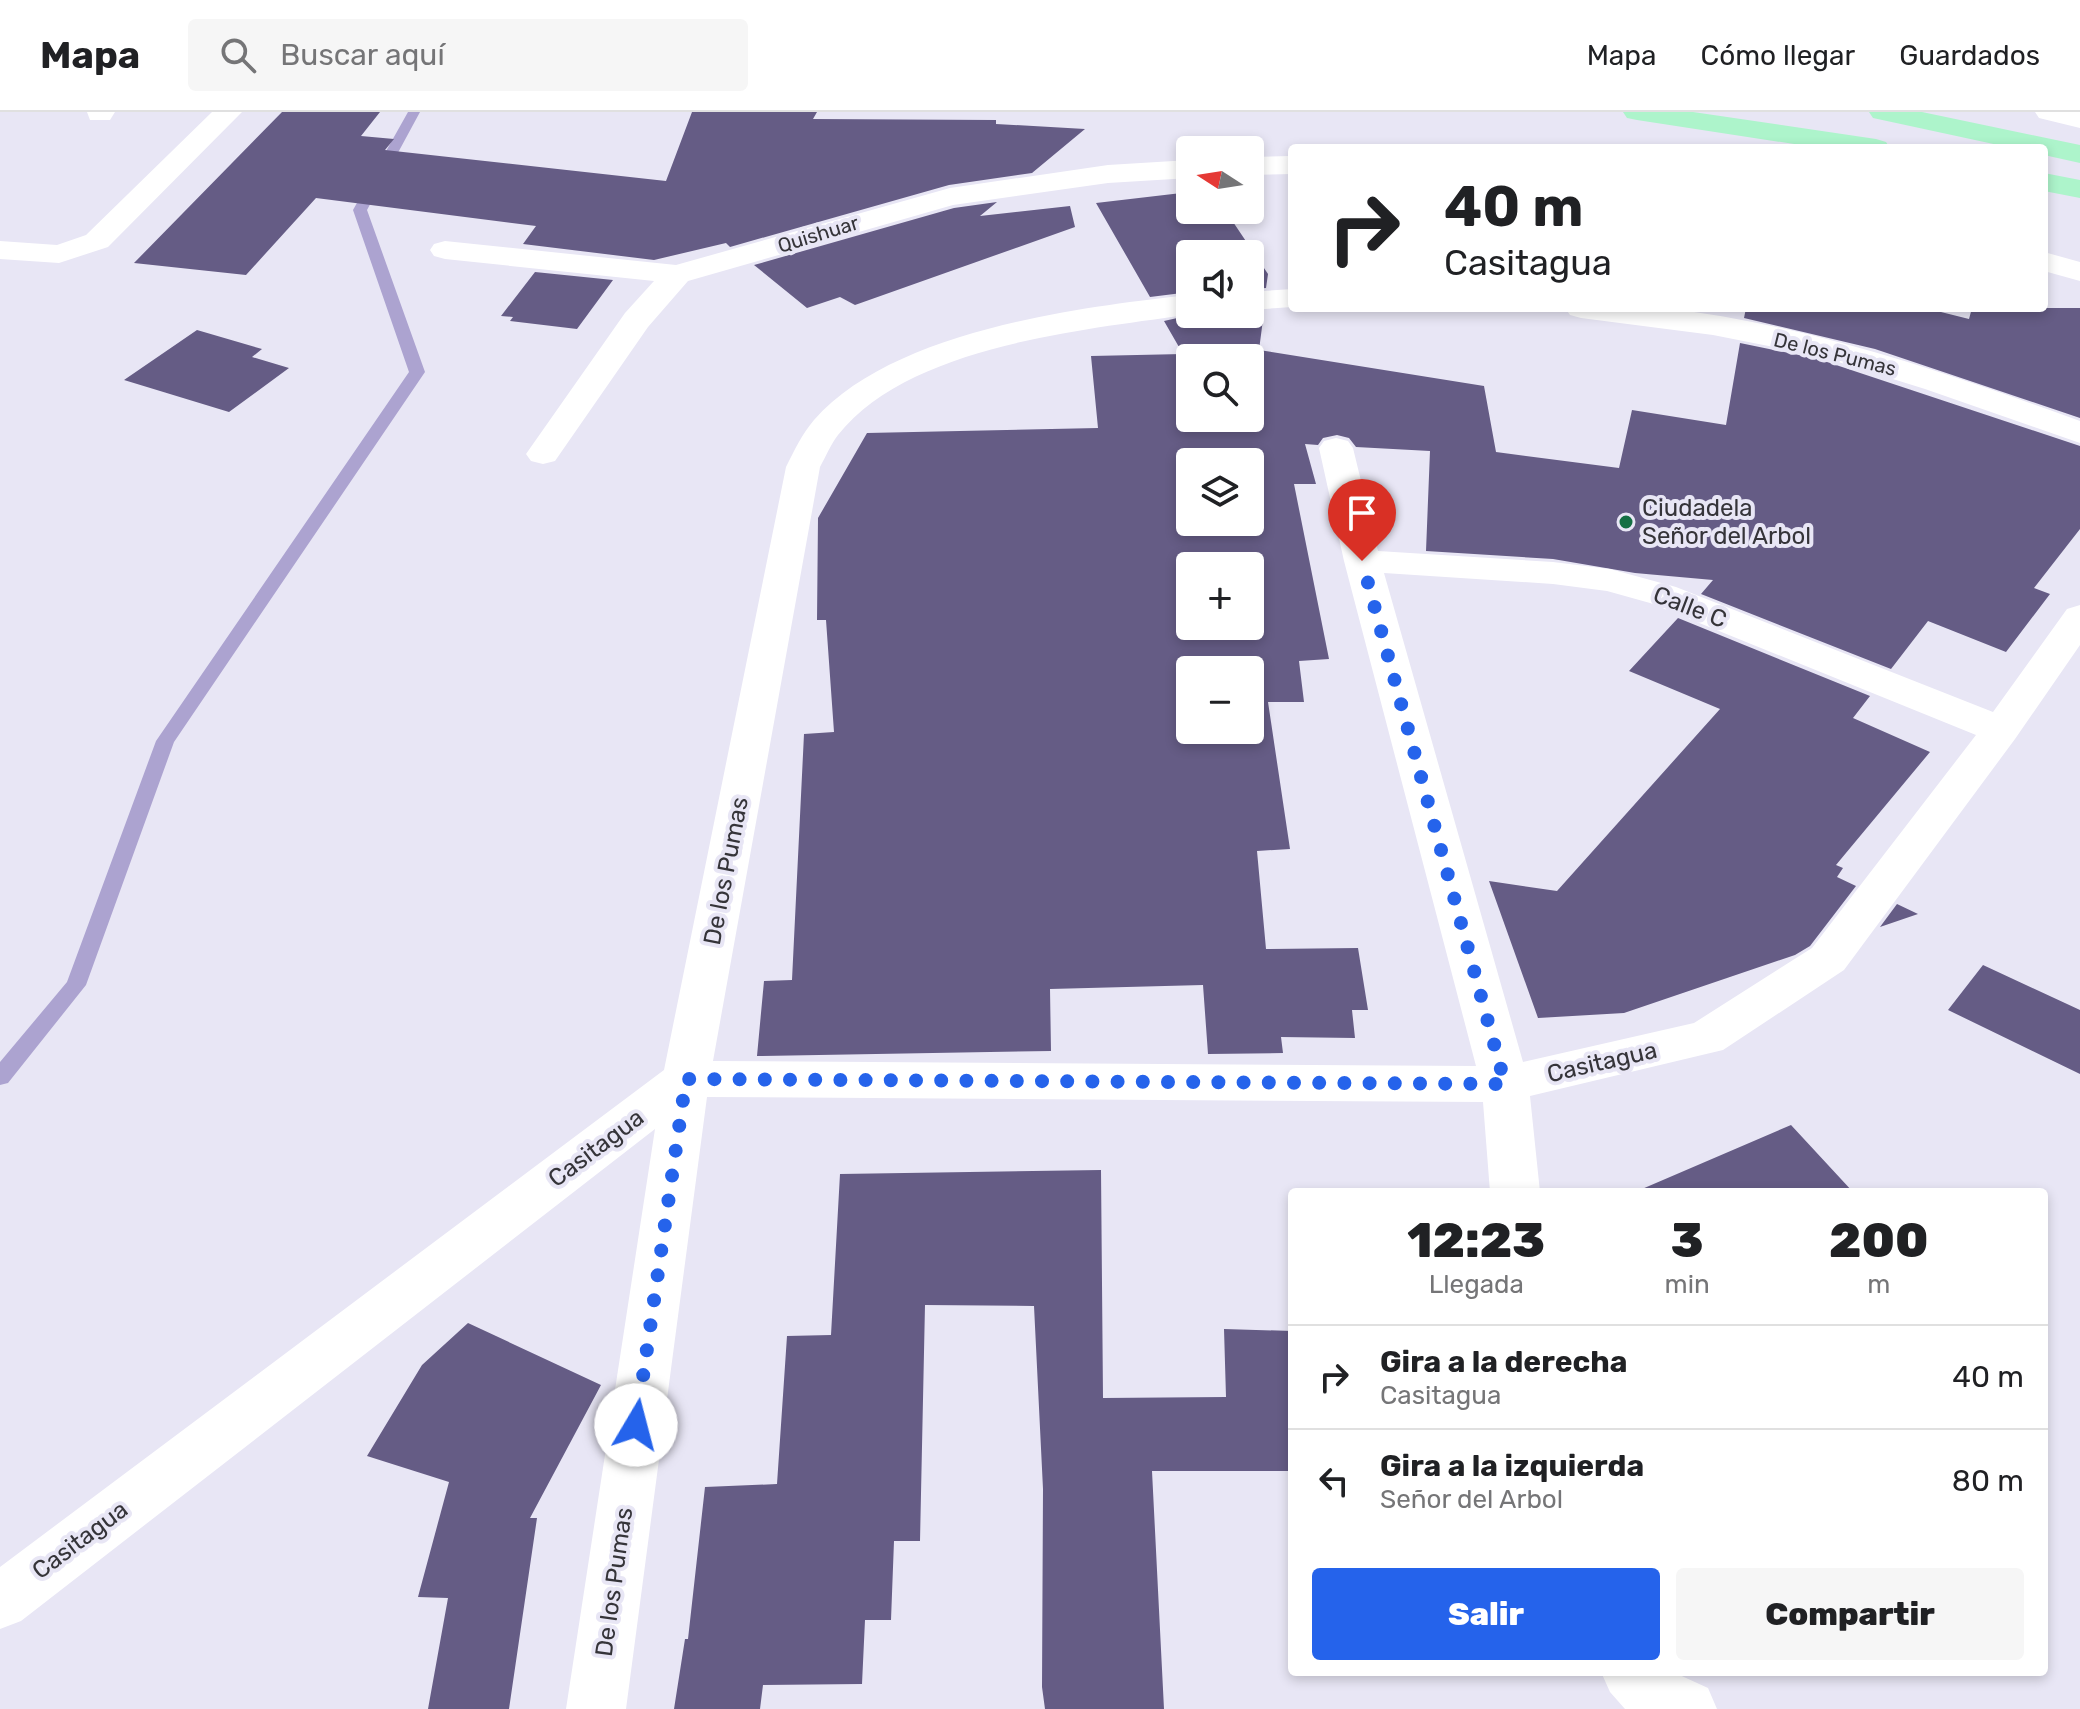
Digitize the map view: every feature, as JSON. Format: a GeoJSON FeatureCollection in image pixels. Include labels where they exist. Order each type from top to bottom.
{"type":"FeatureCollection","features":[{"type":"Feature","properties":{"kind":"main road"},"geometry":{"type":"LineString","coordinates":[[1637,112],[1849,144]]}},
{"type":"Feature","properties":{"kind":"main road"},"geometry":{"type":"LineString","coordinates":[[1883,112],[2033,144]]}},
{"type":"Feature","properties":{"kind":"main road"},"geometry":{"type":"LineString","coordinates":[[2048,147],[2080,154]]}},
{"type":"Feature","properties":{"kind":"main road"},"geometry":{"type":"LineString","coordinates":[[2048,183],[2080,189]]}},
{"type":"Feature","properties":{"kind":"street"},"geometry":{"type":"LineString","coordinates":[[0,250],[59,254],[97,241],[228,112]]}},
{"type":"Feature","properties":{"kind":"street"},"geometry":{"type":"LineString","coordinates":[[2049,112],[2080,120]]}},
{"type":"Feature","properties":{"kind":"street"},"geometry":{"type":"LineString","coordinates":[[1264,166],[1288,165]]}},
{"type":"Feature","properties":{"kind":"street","name":"Quishuar"},"geometry":{"type":"LineString","coordinates":[[445,250],[677,274],[950,197],[1108,174],[1176,170]]}},
{"type":"Feature","properties":{"kind":"street"},"geometry":{"type":"LineString","coordinates":[[2048,262],[2080,272]]}},
{"type":"Feature","properties":{"kind":"street"},"geometry":{"type":"LineString","coordinates":[[543,454],[636,320],[677,274]]}},
{"type":"Feature","properties":{"kind":"street"},"geometry":{"type":"LineString","coordinates":[[1264,300],[1288,298]]}},
{"type":"Feature","properties":{"kind":"street","name":"De los Pumas"},"geometry":{"type":"LineString","coordinates":[[596,1709],[686,1079],[803,467],[828,425],[883,382],[950,354],[1054,321],[1176,307]]}},
{"type":"Feature","properties":{"kind":"street","name":"De los Pumas"},"geometry":{"type":"LineString","coordinates":[[1613,312],[1792,341],[1937,380],[2080,433]]}},
{"type":"Feature","properties":{"kind":"street"},"geometry":{"type":"LineString","coordinates":[[1336,448],[1362,561],[1505,1084],[1515,1188]]}},
{"type":"Feature","properties":{"kind":"street","name":"Calle C"},"geometry":{"type":"LineString","coordinates":[[1362,561],[1610,580],[1663,595],[2001,730]]}},
{"type":"Feature","properties":{"kind":"street","name":"Casitagua"},"geometry":{"type":"LineString","coordinates":[[0,1602],[686,1079],[1505,1084],[1707,1038],[1828,959],[2001,730],[2080,617]]}},
{"type":"Feature","properties":{"kind":"street"},"geometry":{"type":"LineString","coordinates":[[1635,1676],[1647,1690],[1687,1709]]}},
{"type":"Feature","properties":{"kind":"building"},"geometry":{"type":"Polygon","coordinates":[[[282,112],[380,112],[361,136],[394,139],[385,150],[666,181],[692,112],[817,112],[813,119],[996,120],[996,124],[1085,129],[1032,173],[949,185],[730,247],[726,243],[654,260],[523,244],[536,226],[316,198],[246,275],[134,263],[282,112]]]}},
{"type":"Feature","properties":{"kind":"building"},"geometry":{"type":"Polygon","coordinates":[[[1176,194],[1176,224],[1234,224],[1245,240],[1176,240],[1176,294],[1150,297],[1096,203],[1176,194]]]}},
{"type":"Feature","properties":{"kind":"building"},"geometry":{"type":"Polygon","coordinates":[[[997,202],[980,216],[1070,206],[1075,227],[855,305],[840,297],[807,308],[754,265],[954,208],[997,202]]]}},
{"type":"Feature","properties":{"kind":"building"},"geometry":{"type":"Polygon","coordinates":[[[1264,268],[1268,274],[1264,288],[1264,268]]]}},
{"type":"Feature","properties":{"kind":"building"},"geometry":{"type":"Polygon","coordinates":[[[535,272],[613,280],[577,329],[510,321],[513,317],[501,316],[535,272]]]}},
{"type":"Feature","properties":{"kind":"building"},"geometry":{"type":"Polygon","coordinates":[[[2048,308],[2080,308],[2080,418],[1875,349],[1744,318],[1745,312],[1941,312],[1969,319],[1971,312],[2048,312],[2048,308]]]}},
{"type":"Feature","properties":{"kind":"building"},"geometry":{"type":"Polygon","coordinates":[[[1176,318],[1176,328],[1262,328],[1260,344],[1177,344],[1164,321],[1176,318]]]}},
{"type":"Feature","properties":{"kind":"building"},"geometry":{"type":"Polygon","coordinates":[[[197,330],[262,349],[252,357],[289,368],[229,412],[124,380],[197,330]]]}},
{"type":"Feature","properties":{"kind":"building"},"geometry":{"type":"Polygon","coordinates":[[[1740,343],[1818,359],[2080,446],[2080,529],[2034,588],[2050,594],[2006,652],[1928,621],[1891,669],[1701,594],[1713,580],[1635,573],[1553,559],[1426,551],[1430,451],[1356,447],[1349,438],[1337,435],[1323,438],[1318,445],[1305,444],[1316,484],[1294,484],[1329,659],[1299,661],[1304,702],[1268,702],[1290,849],[1257,851],[1266,949],[1358,948],[1368,1010],[1352,1010],[1355,1038],[1281,1037],[1283,1053],[1208,1054],[1203,985],[1050,989],[1051,1051],[757,1056],[764,981],[792,980],[804,734],[834,732],[826,620],[817,620],[818,518],[867,433],[1098,428],[1091,356],[1176,354],[1176,432],[1264,432],[1264,351],[1484,386],[1496,452],[1619,468],[1632,410],[1726,425],[1740,343]]]}},
{"type":"Feature","properties":{"kind":"building"},"geometry":{"type":"Polygon","coordinates":[[[1678,618],[1870,696],[1853,718],[1930,752],[1836,865],[1843,868],[1837,877],[1856,886],[1810,946],[1795,955],[1624,1013],[1538,1018],[1489,881],[1557,891],[1720,709],[1629,671],[1678,618]]]}},
{"type":"Feature","properties":{"kind":"building"},"geometry":{"type":"Polygon","coordinates":[[[1897,904],[1918,914],[1880,927],[1897,904]]]}},
{"type":"Feature","properties":{"kind":"building"},"geometry":{"type":"Polygon","coordinates":[[[1983,965],[2080,1010],[2080,1074],[1948,1010],[1983,965]]]}},
{"type":"Feature","properties":{"kind":"building"},"geometry":{"type":"Polygon","coordinates":[[[1791,1125],[1849,1188],[1644,1188],[1791,1125]]]}},
{"type":"Feature","properties":{"kind":"building"},"geometry":{"type":"Polygon","coordinates":[[[1101,1170],[1103,1398],[1226,1397],[1224,1329],[1288,1331],[1288,1471],[1152,1471],[1164,1709],[1045,1709],[1042,1687],[1043,1489],[1034,1306],[925,1305],[920,1541],[894,1541],[891,1620],[865,1620],[862,1684],[763,1685],[760,1709],[674,1709],[685,1639],[688,1639],[705,1487],[777,1484],[787,1336],[831,1335],[840,1174],[1101,1170]]]}},
{"type":"Feature","properties":{"kind":"building"},"geometry":{"type":"Polygon","coordinates":[[[468,1323],[601,1385],[530,1518],[537,1518],[509,1709],[428,1709],[448,1598],[418,1597],[449,1482],[367,1456],[422,1365],[468,1323]]]}},
{"type":"Feature","properties":{"kind":"waterway"},"geometry":{"type":"LineString","coordinates":[[0,1077],[76,985],[165,741],[417,372],[360,210],[414,112]]}},
{"type":"Feature","properties":{"kind":"place","name":"Ciudadela Señor del Arbol"},"geometry":{"type":"Point","coordinates":[1626,522]}},
{"type":"Feature","properties":{"kind":"route"},"geometry":{"type":"LineString","coordinates":[[636,1425],[686,1079],[1505,1084],[1362,561]]}}]}
